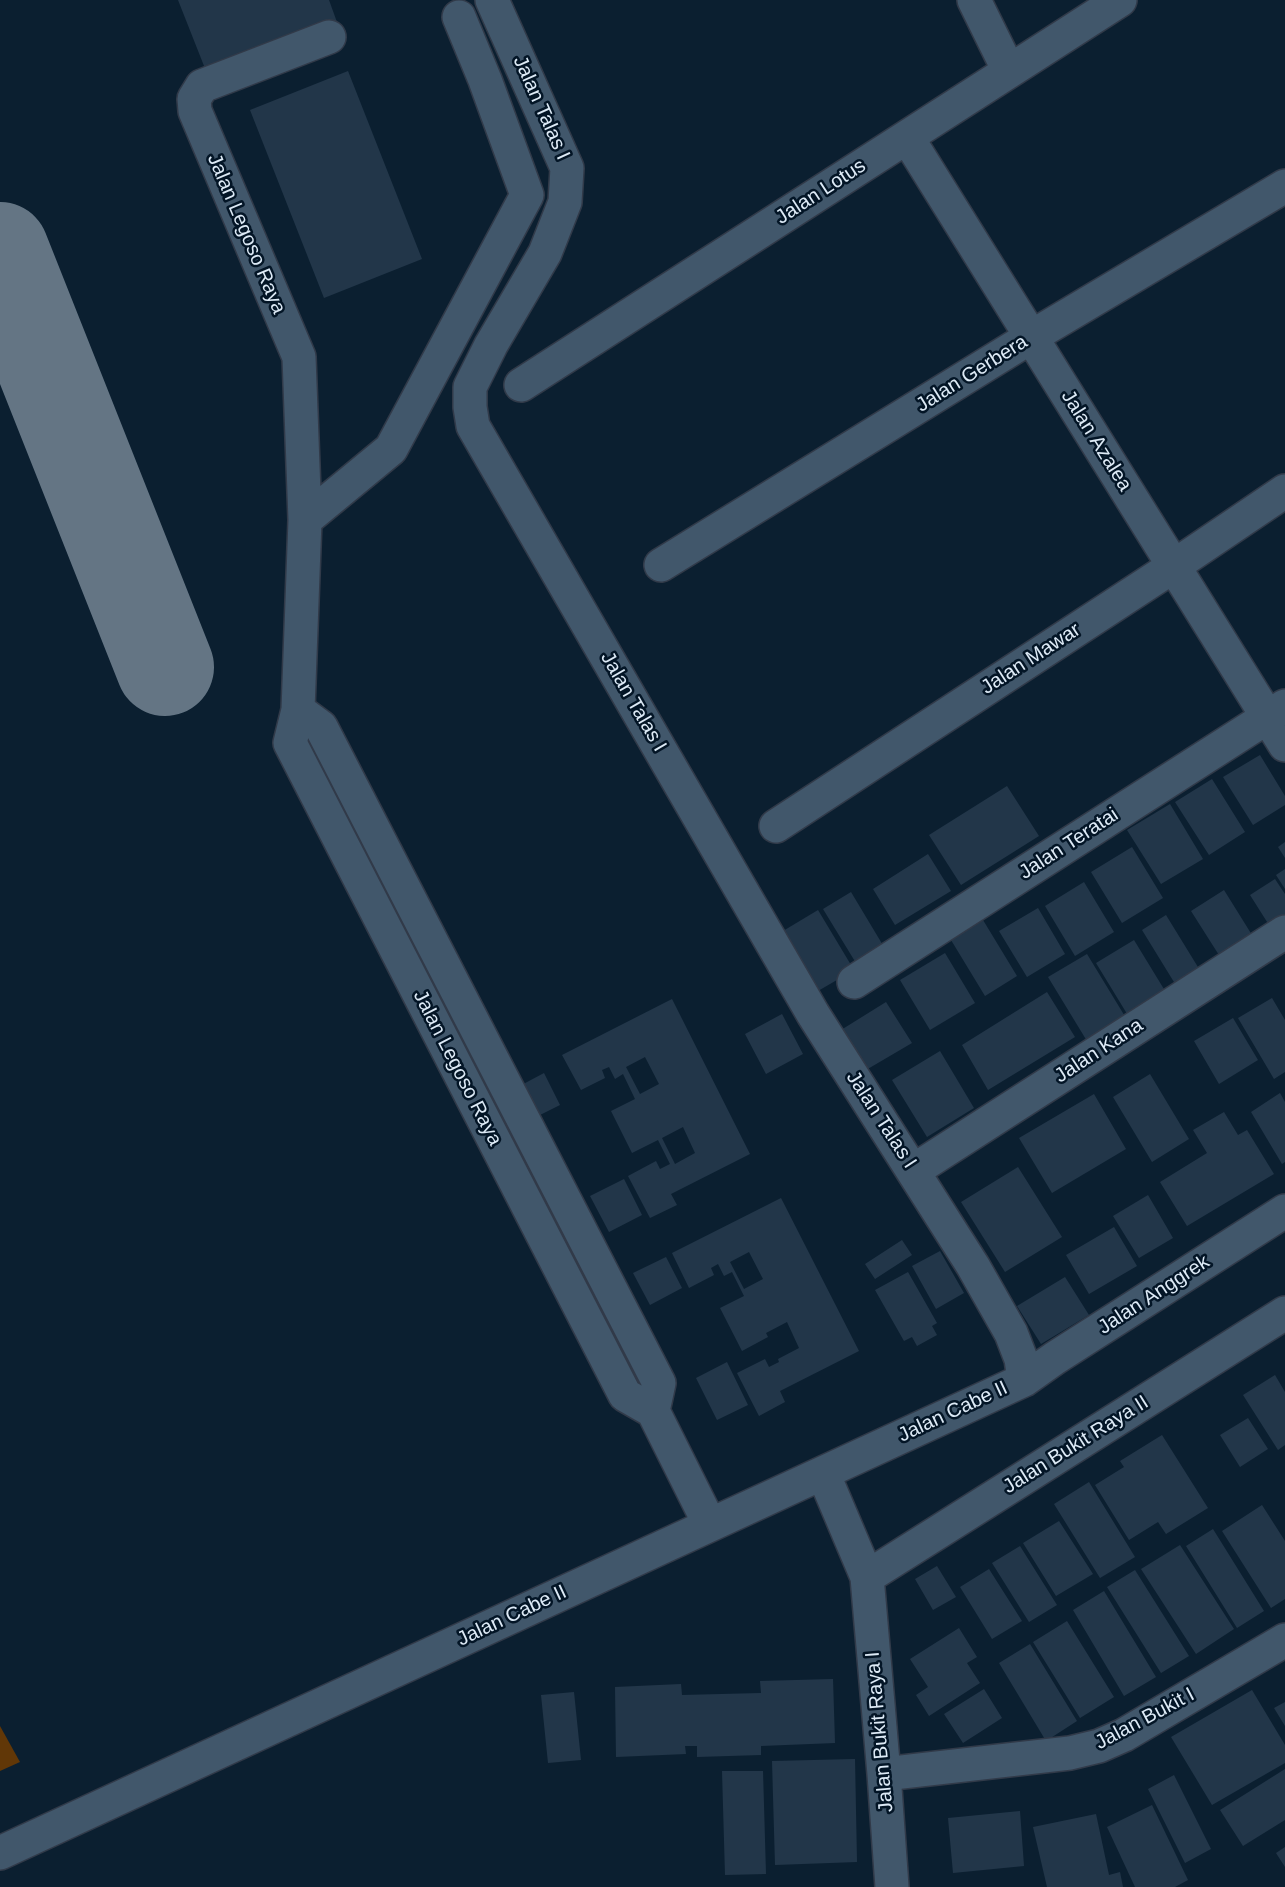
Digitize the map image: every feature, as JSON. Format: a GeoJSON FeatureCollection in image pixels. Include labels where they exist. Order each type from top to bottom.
{"type":"FeatureCollection","features":[{"type":"Feature","properties":{"kind":"street","name":"Jalan Talas I"},"geometry":{"type":"LineString","coordinates":[[492,0],[567,168],[565,202],[545,253],[491,345],[470,387],[470,406],[474,426],[813,1014],[972,1266],[1011,1333],[1021,1359],[1024,1380]]}},
{"type":"Feature","properties":{"kind":"street"},"geometry":{"type":"LineString","coordinates":[[974,0],[1009,71]]}},
{"type":"Feature","properties":{"kind":"street","name":"Jalan Lotus"},"geometry":{"type":"LineString","coordinates":[[521,385],[1120,0]]}},
{"type":"Feature","properties":{"kind":"street"},"geometry":{"type":"LineString","coordinates":[[305,520],[391,449],[527,195],[485,80],[459,17]]}},
{"type":"Feature","properties":{"kind":"street","name":"Jalan Legoso Raya"},"geometry":{"type":"LineString","coordinates":[[329,37],[202,86],[194,99],[195,111],[299,357],[305,520],[298,710],[290,743],[625,1395],[653,1411],[710,1525]]}},
{"type":"Feature","properties":{"kind":"street","name":"Jalan Azalea"},"geometry":{"type":"LineString","coordinates":[[907,137],[1174,566],[1276,712],[1285,745]]}},
{"type":"Feature","properties":{"kind":"street","name":"Jalan Gerbera"},"geometry":{"type":"LineString","coordinates":[[661,565],[1031,337],[1285,186]]}},
{"type":"Feature","properties":{"kind":"street","name":"Jalan Mawar"},"geometry":{"type":"LineString","coordinates":[[776,826],[1285,491]]}},
{"type":"Feature","properties":{"kind":"street","name":"Jalan Teratai"},"geometry":{"type":"LineString","coordinates":[[854,982],[1276,712]]}},
{"type":"Feature","properties":{"kind":"street","name":"Jalan Kana"},"geometry":{"type":"LineString","coordinates":[[913,1171],[1285,932]]}},
{"type":"Feature","properties":{"kind":"street","name":"Jalan Anggrek"},"geometry":{"type":"LineString","coordinates":[[1024,1380],[1285,1211]]}},
{"type":"Feature","properties":{"kind":"street","name":"Jalan Bukit Raya II"},"geometry":{"type":"LineString","coordinates":[[867,1577],[1285,1313]]}},
{"type":"Feature","properties":{"kind":"street","name":"Jalan Cabe II"},"geometry":{"type":"LineString","coordinates":[[0,1853],[1024,1380]]}},
{"type":"Feature","properties":{"kind":"street","name":"Jalan Bukit Raya I"},"geometry":{"type":"LineString","coordinates":[[823,1473],[867,1577],[885,1774],[892,1887]]}},
{"type":"Feature","properties":{"kind":"street","name":"Jalan Bukit I"},"geometry":{"type":"LineString","coordinates":[[885,1774],[1070,1753],[1099,1746],[1124,1735],[1285,1640]]}},
{"type":"Feature","properties":{"kind":"shaded area"},"geometry":{"type":"Polygon","coordinates":[[[0,1726],[20,1762],[0,1771],[0,1726]]]}},
{"type":"Feature","properties":{"kind":"building"},"geometry":{"type":"Polygon","coordinates":[[[178,0],[329,0],[338,25],[208,76],[178,0]]]}},
{"type":"Feature","properties":{"kind":"building"},"geometry":{"type":"Polygon","coordinates":[[[348,71],[422,259],[324,298],[250,110],[348,71]]]}},
{"type":"Feature","properties":{"kind":"building"},"geometry":{"type":"Polygon","coordinates":[[[1260,755],[1285,796],[1285,805],[1253,825],[1223,777],[1260,755]]]}},
{"type":"Feature","properties":{"kind":"building"},"geometry":{"type":"Polygon","coordinates":[[[1212,779],[1245,832],[1209,855],[1175,802],[1212,779]]]}},
{"type":"Feature","properties":{"kind":"building"},"geometry":{"type":"Polygon","coordinates":[[[1007,786],[1039,836],[961,885],[929,835],[1007,786]]]}},
{"type":"Feature","properties":{"kind":"building"},"geometry":{"type":"Polygon","coordinates":[[[1170,804],[1203,859],[1161,884],[1127,830],[1170,804]]]}},
{"type":"Feature","properties":{"kind":"building"},"geometry":{"type":"Polygon","coordinates":[[[1285,842],[1285,858],[1278,847],[1285,842]]]}},
{"type":"Feature","properties":{"kind":"building"},"geometry":{"type":"Polygon","coordinates":[[[1132,847],[1163,898],[1122,923],[1091,872],[1132,847]]]}},
{"type":"Feature","properties":{"kind":"building"},"geometry":{"type":"Polygon","coordinates":[[[928,854],[951,891],[895,925],[873,889],[928,854]]]}},
{"type":"Feature","properties":{"kind":"building"},"geometry":{"type":"Polygon","coordinates":[[[1285,869],[1285,889],[1276,875],[1285,869]]]}},
{"type":"Feature","properties":{"kind":"building"},"geometry":{"type":"Polygon","coordinates":[[[1275,879],[1285,894],[1285,915],[1269,925],[1250,895],[1275,879]]]}},
{"type":"Feature","properties":{"kind":"building"},"geometry":{"type":"Polygon","coordinates":[[[1084,882],[1114,932],[1075,956],[1045,906],[1084,882]]]}},
{"type":"Feature","properties":{"kind":"building"},"geometry":{"type":"Polygon","coordinates":[[[1224,890],[1257,943],[1224,963],[1191,911],[1224,890]]]}},
{"type":"Feature","properties":{"kind":"building"},"geometry":{"type":"Polygon","coordinates":[[[851,892],[887,952],[859,968],[823,909],[851,892]]]}},
{"type":"Feature","properties":{"kind":"building"},"geometry":{"type":"Polygon","coordinates":[[[1038,908],[1065,954],[1027,977],[999,931],[1038,908]]]}},
{"type":"Feature","properties":{"kind":"building"},"geometry":{"type":"Polygon","coordinates":[[[818,910],[854,970],[818,991],[783,931],[818,910]]]}},
{"type":"Feature","properties":{"kind":"building"},"geometry":{"type":"Polygon","coordinates":[[[1166,915],[1201,972],[1177,987],[1142,930],[1166,915]]]}},
{"type":"Feature","properties":{"kind":"building"},"geometry":{"type":"Polygon","coordinates":[[[983,920],[1017,976],[985,996],[951,940],[983,920]]]}},
{"type":"Feature","properties":{"kind":"building"},"geometry":{"type":"Polygon","coordinates":[[[1134,940],[1170,999],[1132,1022],[1096,963],[1134,940]]]}},
{"type":"Feature","properties":{"kind":"building"},"geometry":{"type":"Polygon","coordinates":[[[945,953],[975,1003],[930,1030],[900,980],[945,953]]]}},
{"type":"Feature","properties":{"kind":"building"},"geometry":{"type":"Polygon","coordinates":[[[1087,954],[1129,1023],[1090,1046],[1048,977],[1087,954]]]}},
{"type":"Feature","properties":{"kind":"building"},"geometry":{"type":"Polygon","coordinates":[[[1047,992],[1075,1037],[988,1090],[962,1045],[1047,992]]]}},
{"type":"Feature","properties":{"kind":"building"},"geometry":{"type":"Polygon","coordinates":[[[1272,998],[1285,1020],[1285,1072],[1274,1079],[1238,1018],[1272,998]]]}},
{"type":"Feature","properties":{"kind":"building"},"geometry":{"type":"Polygon","coordinates":[[[672,999],[750,1154],[671,1194],[677,1205],[650,1218],[628,1176],[656,1161],[660,1169],[670,1164],[658,1140],[632,1153],[611,1111],[635,1099],[623,1074],[615,1079],[609,1067],[602,1070],[605,1078],[581,1090],[562,1055],[672,999]],[[645,1057],[626,1067],[640,1094],[659,1084],[645,1057]],[[683,1127],[662,1138],[675,1164],[695,1153],[683,1127]]]}},
{"type":"Feature","properties":{"kind":"building"},"geometry":{"type":"Polygon","coordinates":[[[886,1002],[912,1043],[866,1070],[841,1030],[886,1002]]]}},
{"type":"Feature","properties":{"kind":"building"},"geometry":{"type":"Polygon","coordinates":[[[782,1014],[803,1054],[766,1074],[745,1034],[782,1014]]]}},
{"type":"Feature","properties":{"kind":"building"},"geometry":{"type":"Polygon","coordinates":[[[1233,1018],[1258,1060],[1219,1084],[1194,1041],[1233,1018]]]}},
{"type":"Feature","properties":{"kind":"building"},"geometry":{"type":"Polygon","coordinates":[[[940,1051],[974,1108],[927,1137],[892,1080],[940,1051]]]}},
{"type":"Feature","properties":{"kind":"building"},"geometry":{"type":"Polygon","coordinates":[[[544,1073],[560,1105],[530,1120],[514,1089],[544,1073]]]}},
{"type":"Feature","properties":{"kind":"building"},"geometry":{"type":"Polygon","coordinates":[[[1150,1074],[1189,1139],[1152,1162],[1113,1097],[1150,1074]]]}},
{"type":"Feature","properties":{"kind":"building"},"geometry":{"type":"Polygon","coordinates":[[[1280,1093],[1285,1102],[1285,1162],[1282,1164],[1251,1112],[1280,1093]]]}},
{"type":"Feature","properties":{"kind":"building"},"geometry":{"type":"Polygon","coordinates":[[[1094,1094],[1126,1149],[1052,1193],[1019,1138],[1094,1094]]]}},
{"type":"Feature","properties":{"kind":"building"},"geometry":{"type":"Polygon","coordinates":[[[1224,1112],[1238,1135],[1247,1130],[1274,1174],[1187,1226],[1160,1182],[1207,1153],[1193,1130],[1224,1112]]]}},
{"type":"Feature","properties":{"kind":"building"},"geometry":{"type":"Polygon","coordinates":[[[1018,1167],[1062,1237],[1005,1272],[961,1202],[1018,1167]]]}},
{"type":"Feature","properties":{"kind":"building"},"geometry":{"type":"Polygon","coordinates":[[[624,1179],[642,1215],[609,1232],[590,1196],[624,1179]]]}},
{"type":"Feature","properties":{"kind":"building"},"geometry":{"type":"Polygon","coordinates":[[[1148,1195],[1173,1238],[1139,1258],[1113,1216],[1148,1195]]]}},
{"type":"Feature","properties":{"kind":"building"},"geometry":{"type":"Polygon","coordinates":[[[781,1198],[859,1351],[780,1391],[785,1402],[759,1416],[737,1373],[765,1359],[769,1367],[779,1362],[778,1359],[799,1348],[787,1322],[766,1333],[768,1337],[742,1351],[720,1308],[744,1296],[732,1272],[724,1276],[718,1264],[711,1268],[714,1275],[689,1288],[672,1253],[781,1198]],[[749,1252],[730,1262],[744,1289],[763,1279],[749,1252]]]}},
{"type":"Feature","properties":{"kind":"building"},"geometry":{"type":"Polygon","coordinates":[[[1114,1227],[1137,1266],[1089,1294],[1066,1255],[1114,1227]]]}},
{"type":"Feature","properties":{"kind":"building"},"geometry":{"type":"Polygon","coordinates":[[[902,1240],[912,1255],[875,1279],[865,1264],[902,1240]]]}},
{"type":"Feature","properties":{"kind":"building"},"geometry":{"type":"Polygon","coordinates":[[[940,1251],[964,1293],[936,1309],[912,1266],[940,1251]]]}},
{"type":"Feature","properties":{"kind":"building"},"geometry":{"type":"Polygon","coordinates":[[[666,1257],[682,1288],[650,1305],[633,1273],[666,1257]]]}},
{"type":"Feature","properties":{"kind":"building"},"geometry":{"type":"Polygon","coordinates":[[[908,1272],[937,1323],[932,1326],[937,1335],[917,1346],[912,1337],[904,1341],[875,1290],[908,1272]]]}},
{"type":"Feature","properties":{"kind":"building"},"geometry":{"type":"Polygon","coordinates":[[[1065,1277],[1089,1315],[1041,1344],[1017,1306],[1065,1277]]]}},
{"type":"Feature","properties":{"kind":"building"},"geometry":{"type":"Polygon","coordinates":[[[727,1362],[748,1405],[717,1420],[696,1378],[727,1362]]]}},
{"type":"Feature","properties":{"kind":"building"},"geometry":{"type":"Polygon","coordinates":[[[1275,1375],[1285,1392],[1285,1445],[1278,1450],[1243,1395],[1275,1375]]]}},
{"type":"Feature","properties":{"kind":"building"},"geometry":{"type":"Polygon","coordinates":[[[1248,1418],[1268,1449],[1240,1467],[1220,1435],[1248,1418]]]}},
{"type":"Feature","properties":{"kind":"building"},"geometry":{"type":"Polygon","coordinates":[[[1162,1435],[1208,1508],[1166,1534],[1158,1522],[1129,1540],[1095,1485],[1124,1467],[1120,1461],[1162,1435]]]}},
{"type":"Feature","properties":{"kind":"building"},"geometry":{"type":"Polygon","coordinates":[[[1089,1482],[1135,1557],[1100,1578],[1054,1504],[1089,1482]]]}},
{"type":"Feature","properties":{"kind":"building"},"geometry":{"type":"Polygon","coordinates":[[[1262,1505],[1285,1541],[1285,1599],[1271,1608],[1222,1531],[1262,1505]]]}},
{"type":"Feature","properties":{"kind":"building"},"geometry":{"type":"Polygon","coordinates":[[[1059,1521],[1093,1574],[1056,1596],[1023,1543],[1059,1521]]]}},
{"type":"Feature","properties":{"kind":"building"},"geometry":{"type":"Polygon","coordinates":[[[1213,1529],[1264,1611],[1237,1628],[1186,1546],[1213,1529]]]}},
{"type":"Feature","properties":{"kind":"building"},"geometry":{"type":"Polygon","coordinates":[[[1180,1545],[1234,1629],[1196,1654],[1141,1569],[1180,1545]]]}},
{"type":"Feature","properties":{"kind":"building"},"geometry":{"type":"Polygon","coordinates":[[[1020,1546],[1057,1605],[1029,1622],[992,1563],[1020,1546]]]}},
{"type":"Feature","properties":{"kind":"building"},"geometry":{"type":"Polygon","coordinates":[[[937,1566],[956,1597],[933,1610],[915,1579],[937,1566]]]}},
{"type":"Feature","properties":{"kind":"building"},"geometry":{"type":"Polygon","coordinates":[[[989,1569],[1022,1621],[992,1639],[960,1587],[989,1569]]]}},
{"type":"Feature","properties":{"kind":"building"},"geometry":{"type":"Polygon","coordinates":[[[1135,1570],[1189,1656],[1161,1673],[1107,1587],[1135,1570]]]}},
{"type":"Feature","properties":{"kind":"building"},"geometry":{"type":"Polygon","coordinates":[[[1104,1591],[1156,1677],[1124,1696],[1073,1610],[1104,1591]]]}},
{"type":"Feature","properties":{"kind":"building"},"geometry":{"type":"Polygon","coordinates":[[[1067,1621],[1114,1697],[1080,1718],[1033,1642],[1067,1621]]]}},
{"type":"Feature","properties":{"kind":"building"},"geometry":{"type":"Polygon","coordinates":[[[959,1628],[977,1657],[967,1663],[980,1683],[929,1716],[916,1695],[928,1687],[910,1659],[959,1628]]]}},
{"type":"Feature","properties":{"kind":"building"},"geometry":{"type":"Polygon","coordinates":[[[1030,1644],[1077,1721],[1046,1741],[999,1663],[1030,1644]]]}},
{"type":"Feature","properties":{"kind":"building"},"geometry":{"type":"Polygon","coordinates":[[[833,1679],[835,1743],[761,1746],[761,1755],[697,1757],[697,1746],[685,1746],[686,1754],[616,1757],[615,1687],[681,1684],[682,1695],[761,1693],[760,1681],[833,1679]]]}},
{"type":"Feature","properties":{"kind":"building"},"geometry":{"type":"Polygon","coordinates":[[[984,1689],[1002,1718],[963,1743],[944,1714],[984,1689]]]}},
{"type":"Feature","properties":{"kind":"building"},"geometry":{"type":"Polygon","coordinates":[[[1252,1690],[1285,1745],[1285,1763],[1212,1805],[1171,1737],[1252,1690]]]}},
{"type":"Feature","properties":{"kind":"building"},"geometry":{"type":"Polygon","coordinates":[[[574,1692],[581,1760],[548,1763],[541,1695],[574,1692]]]}},
{"type":"Feature","properties":{"kind":"building"},"geometry":{"type":"Polygon","coordinates":[[[1285,1702],[1285,1726],[1274,1708],[1285,1702]]]}},
{"type":"Feature","properties":{"kind":"building"},"geometry":{"type":"Polygon","coordinates":[[[855,1759],[857,1862],[775,1865],[772,1761],[855,1759]]]}},
{"type":"Feature","properties":{"kind":"building"},"geometry":{"type":"Polygon","coordinates":[[[1285,1769],[1285,1820],[1243,1846],[1220,1810],[1285,1769]]]}},
{"type":"Feature","properties":{"kind":"building"},"geometry":{"type":"Polygon","coordinates":[[[722,1771],[763,1771],[766,1874],[725,1875],[722,1771]]]}},
{"type":"Feature","properties":{"kind":"building"},"geometry":{"type":"Polygon","coordinates":[[[1174,1775],[1211,1849],[1185,1863],[1148,1789],[1174,1775]]]}},
{"type":"Feature","properties":{"kind":"building"},"geometry":{"type":"Polygon","coordinates":[[[1152,1805],[1188,1880],[1175,1887],[1135,1887],[1107,1827],[1152,1805]]]}},
{"type":"Feature","properties":{"kind":"building"},"geometry":{"type":"Polygon","coordinates":[[[1020,1811],[1024,1866],[953,1873],[948,1818],[1020,1811]]]}},
{"type":"Feature","properties":{"kind":"building"},"geometry":{"type":"Polygon","coordinates":[[[1096,1814],[1109,1875],[1120,1872],[1123,1887],[1047,1887],[1033,1827],[1096,1814]]]}},
{"type":"Feature","properties":{"kind":"building"},"geometry":{"type":"Polygon","coordinates":[[[1285,1847],[1285,1867],[1276,1853],[1285,1847]]]}},
{"type":"Feature","properties":{"kind":"taxiway"},"geometry":{"type":"LineString","coordinates":[[0,251],[165,667]]}}]}
